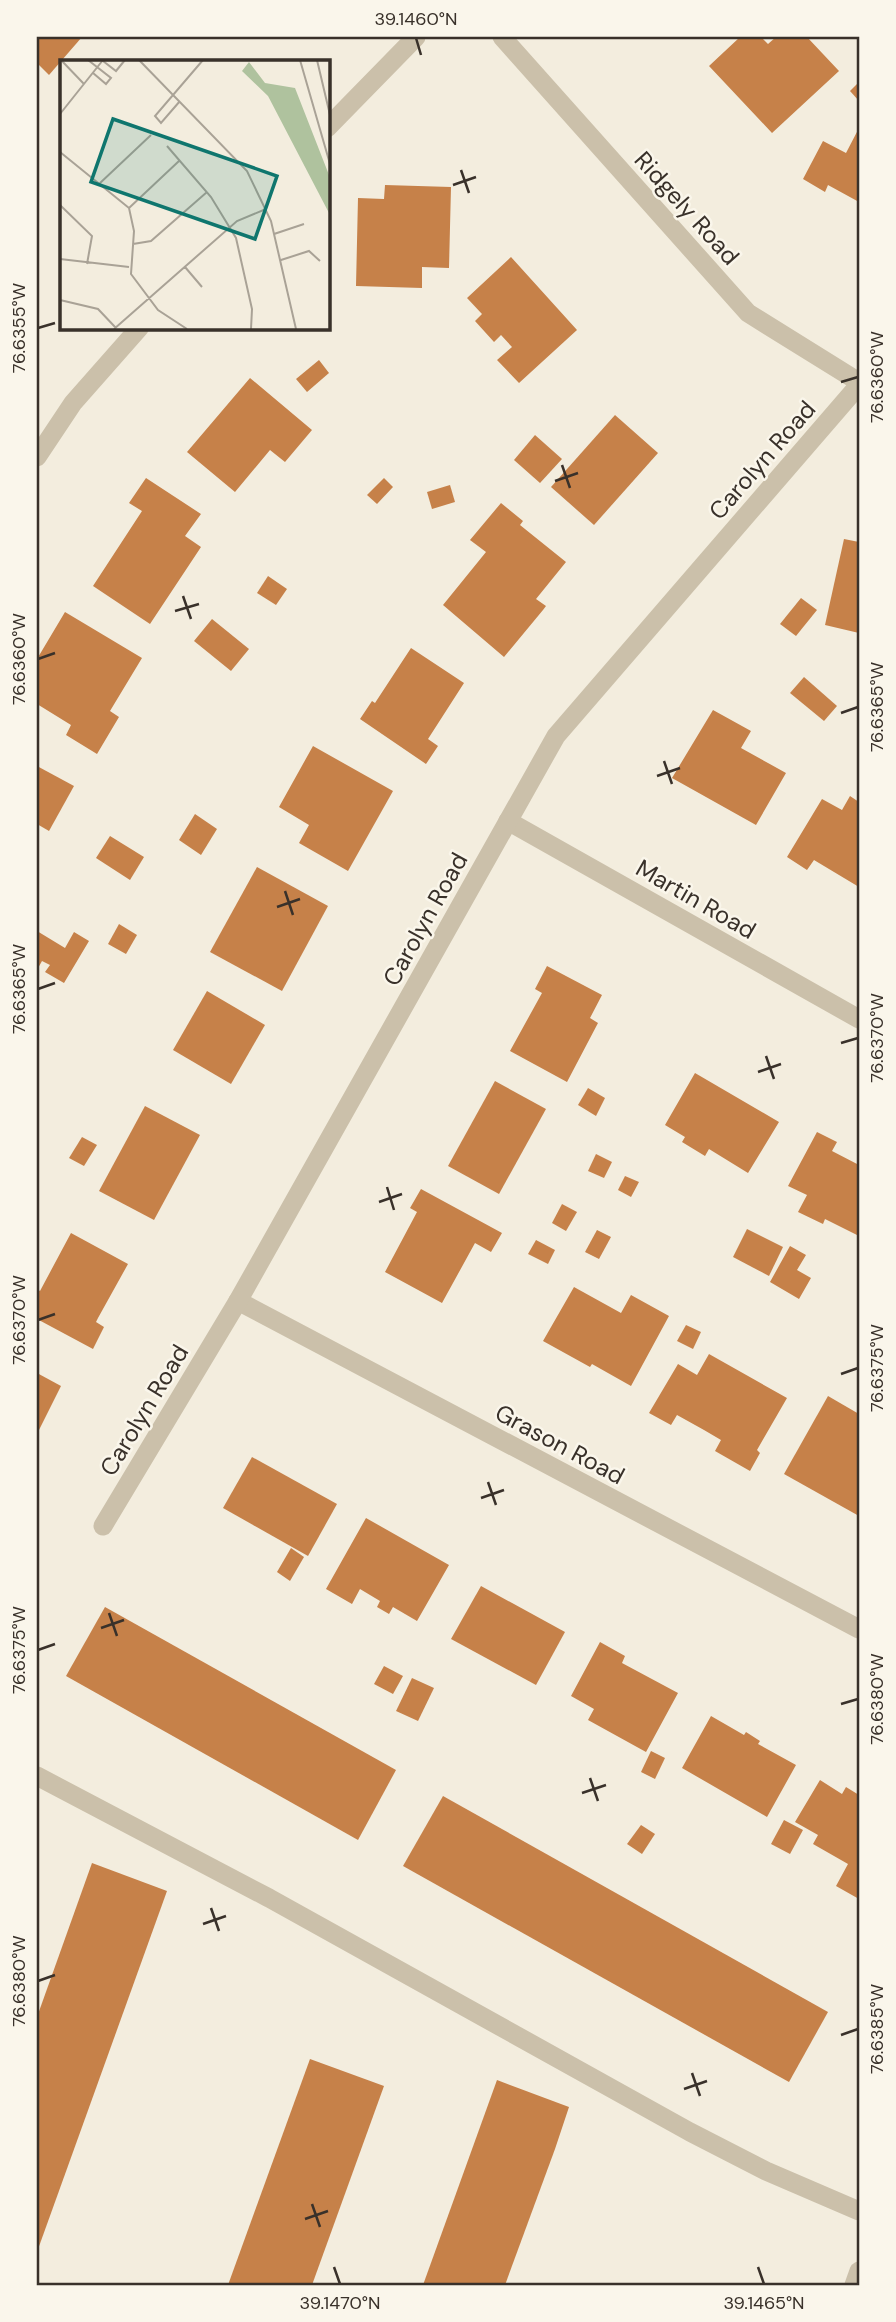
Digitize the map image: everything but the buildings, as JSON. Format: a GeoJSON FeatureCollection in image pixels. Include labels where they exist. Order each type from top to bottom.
{"type":"FeatureCollection","features":[{"type":"Feature","properties":{"kind":"street"},"geometry":{"type":"LineString","coordinates":[[329,126],[416,37]]}},
{"type":"Feature","properties":{"kind":"street","name":"Ridgely Road"},"geometry":{"type":"LineString","coordinates":[[502,37],[748,313],[859,384]]}},
{"type":"Feature","properties":{"kind":"street"},"geometry":{"type":"LineString","coordinates":[[37,457],[73,403],[138,329]]}},
{"type":"Feature","properties":{"kind":"street","name":"Carolyn Road"},"geometry":{"type":"LineString","coordinates":[[103,1526],[237,1301],[556,736],[859,384]]}},
{"type":"Feature","properties":{"kind":"street","name":"Martin Road"},"geometry":{"type":"LineString","coordinates":[[508,821],[859,1019]]}},
{"type":"Feature","properties":{"kind":"street","name":"Grason Road"},"geometry":{"type":"LineString","coordinates":[[237,1301],[859,1629]]}},
{"type":"Feature","properties":{"kind":"street"},"geometry":{"type":"LineString","coordinates":[[37,1776],[269,1898],[690,2132],[766,2171],[859,2211]]}},
{"type":"Feature","properties":{"kind":"street"},"geometry":{"type":"LineString","coordinates":[[854,2285],[859,2271]]}}]}
